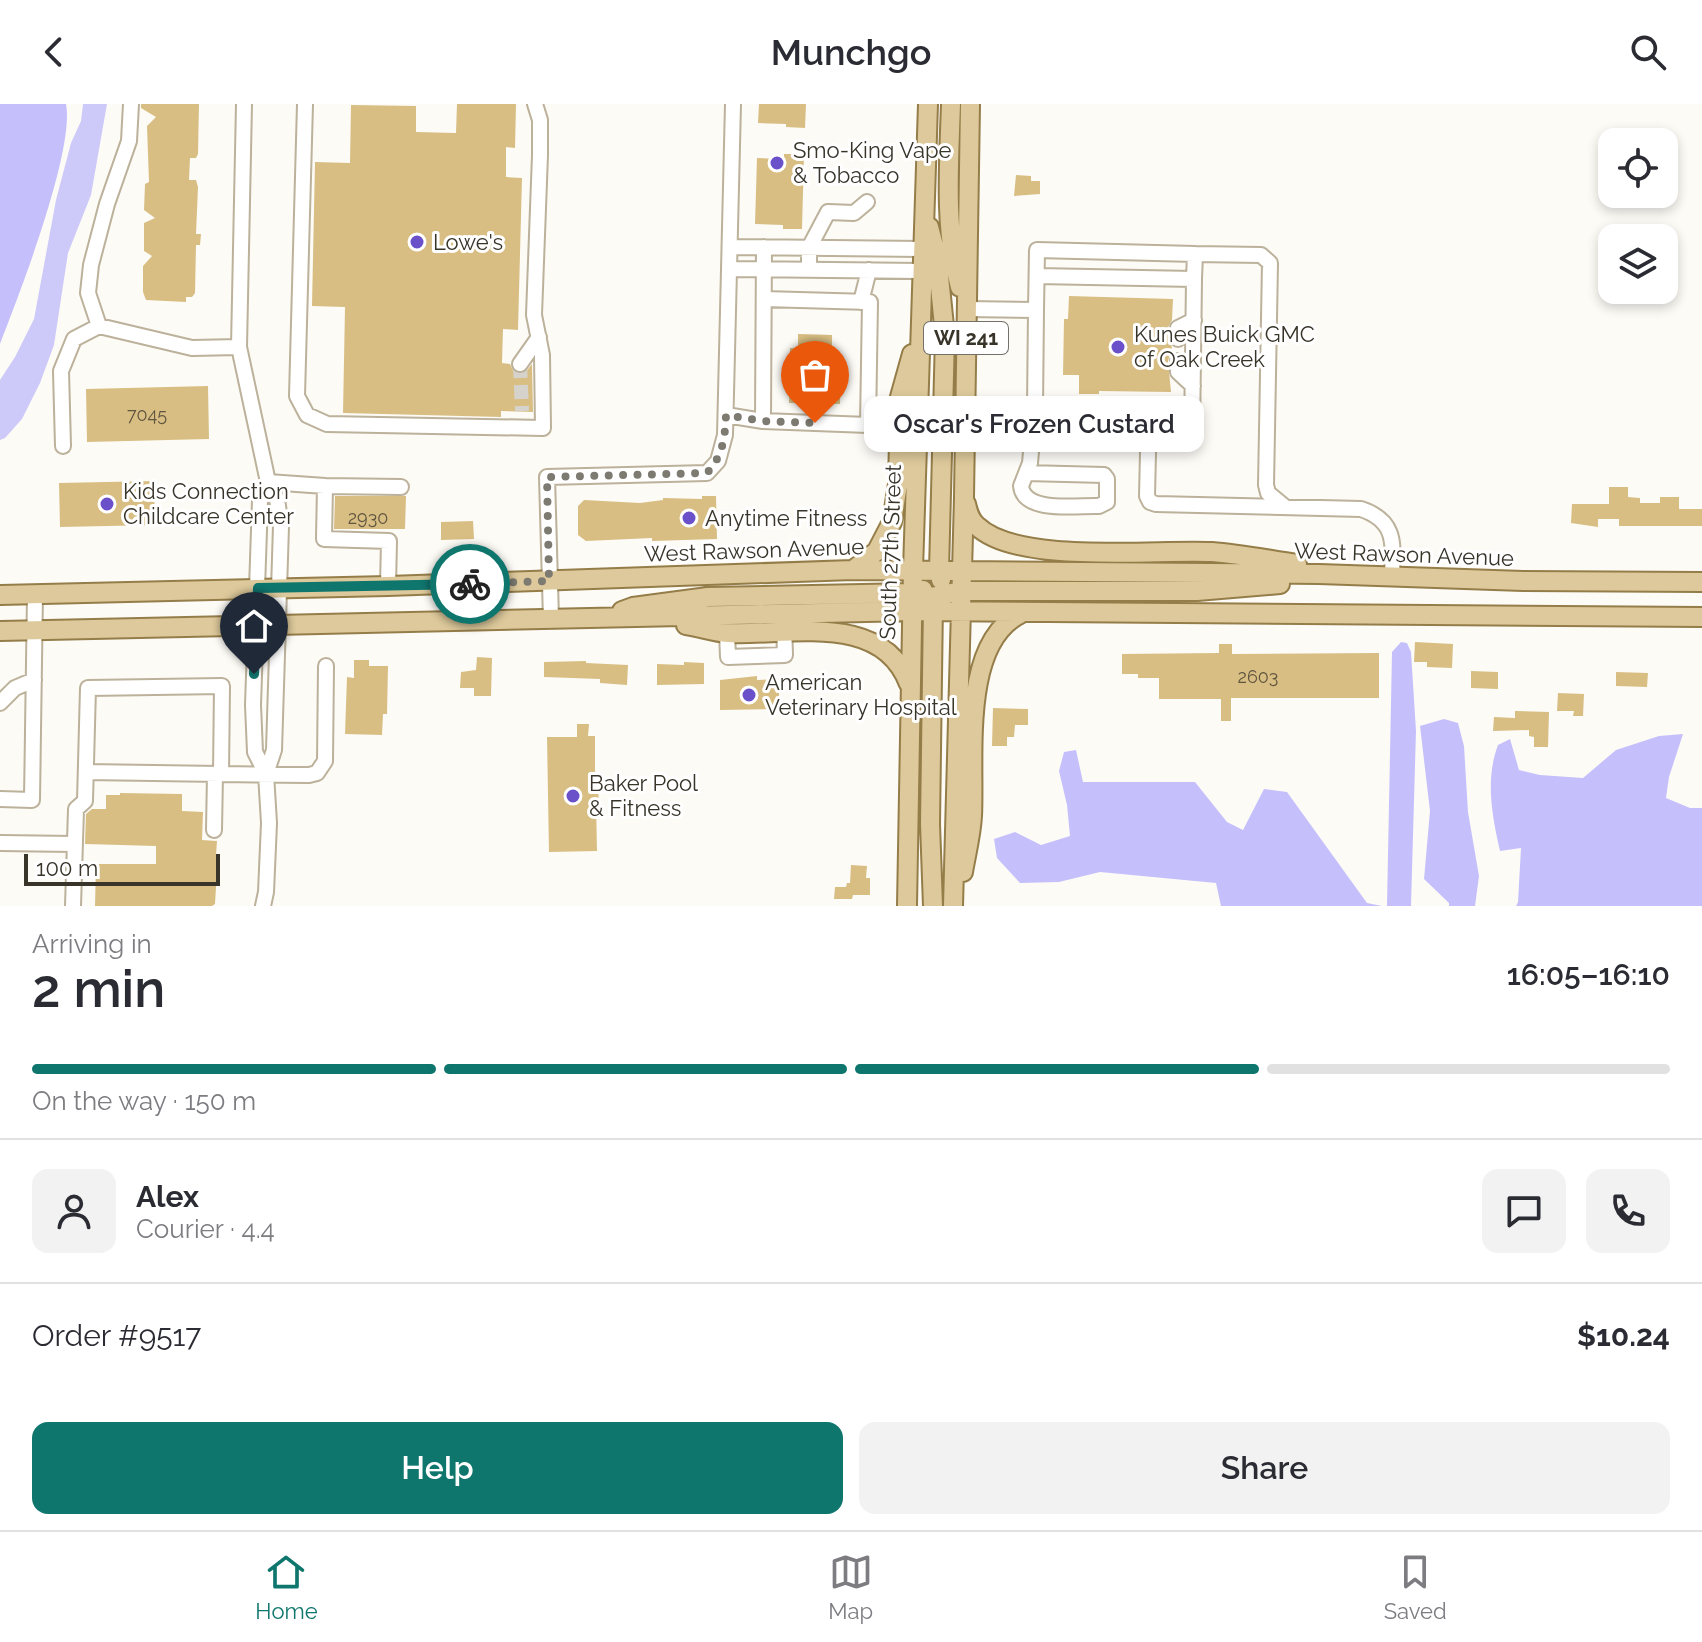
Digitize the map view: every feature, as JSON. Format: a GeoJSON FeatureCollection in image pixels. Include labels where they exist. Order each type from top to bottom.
{"type":"FeatureCollection","features":[{"type":"Feature","properties":{"kind":"main road","name":"South 27th Street"},"geometry":{"type":"LineString","coordinates":[[928,104],[913,570],[934,593],[961,612],[955,906]]}},
{"type":"Feature","properties":{"kind":"main road"},"geometry":{"type":"LineString","coordinates":[[951,104],[950,201],[955,269],[967,309]]}},
{"type":"Feature","properties":{"kind":"main road","name":"WI 241"},"geometry":{"type":"LineString","coordinates":[[961,571],[970,104]]}},
{"type":"Feature","properties":{"kind":"main road"},"geometry":{"type":"LineString","coordinates":[[926,216],[937,257],[945,336],[934,593],[930,824],[933,906]]}},
{"type":"Feature","properties":{"kind":"main road"},"geometry":{"type":"LineString","coordinates":[[853,570],[877,551],[892,522],[898,484],[900,397],[920,325]]}},
{"type":"Feature","properties":{"kind":"main road"},"geometry":{"type":"LineString","coordinates":[[964,497],[970,517],[984,532],[1026,547],[1056,551],[1214,552],[1371,575]]}},
{"type":"Feature","properties":{"kind":"main road","name":"West Rawson Avenue"},"geometry":{"type":"LineString","coordinates":[[0,595],[913,570]]}},
{"type":"Feature","properties":{"kind":"main road","name":"West Rawson Avenue"},"geometry":{"type":"LineString","coordinates":[[0,631],[601,618],[784,623],[934,593],[961,571],[1702,582]]}},
{"type":"Feature","properties":{"kind":"main road"},"geometry":{"type":"LineString","coordinates":[[601,618],[633,607],[708,597],[1197,591],[1285,584],[1319,574]]}},
{"type":"Feature","properties":{"kind":"main road"},"geometry":{"type":"LineString","coordinates":[[1522,616],[1523,581]]}},
{"type":"Feature","properties":{"kind":"main road","name":"South 27th Street"},"geometry":{"type":"LineString","coordinates":[[907,906],[910,688],[934,593]]}},
{"type":"Feature","properties":{"kind":"main road","name":"West Rawson Avenue"},"geometry":{"type":"LineString","coordinates":[[934,593],[961,612],[1702,617]]}},
{"type":"Feature","properties":{"kind":"main road"},"geometry":{"type":"LineString","coordinates":[[955,906],[972,821],[976,696],[981,667],[996,632],[1022,613]]}},
{"type":"Feature","properties":{"kind":"main road"},"geometry":{"type":"LineString","coordinates":[[648,618],[727,633],[784,623],[832,632],[873,643],[892,654],[905,672],[910,688]]}},
{"type":"Feature","properties":{"kind":"street"},"geometry":{"type":"LineString","coordinates":[[99,326],[88,293],[91,265],[107,204],[129,141],[131,104]]}},
{"type":"Feature","properties":{"kind":"street"},"geometry":{"type":"LineString","coordinates":[[244,104],[239,347],[268,482],[277,499],[281,526],[280,624],[274,750],[266,774],[269,823],[263,906]]}},
{"type":"Feature","properties":{"kind":"street"},"geometry":{"type":"LineString","coordinates":[[305,104],[297,396],[307,415],[327,424],[543,428],[543,374],[534,315],[540,131],[535,104]]}},
{"type":"Feature","properties":{"kind":"street"},"geometry":{"type":"LineString","coordinates":[[551,619],[547,477],[707,473],[718,461],[725,435],[726,415],[733,104]]}},
{"type":"Feature","properties":{"kind":"street"},"geometry":{"type":"LineString","coordinates":[[809,270],[809,248],[828,212],[854,213],[867,202]]}},
{"type":"Feature","properties":{"kind":"street"},"geometry":{"type":"LineString","coordinates":[[730,247],[922,249]]}},
{"type":"Feature","properties":{"kind":"street"},"geometry":{"type":"LineString","coordinates":[[763,421],[764,247]]}},
{"type":"Feature","properties":{"kind":"street"},"geometry":{"type":"LineString","coordinates":[[1026,473],[1104,475],[1107,479],[1107,502],[1099,506],[1035,504],[1021,492],[1035,433],[1037,250],[1261,255],[1270,263],[1266,485],[1273,498],[1286,507]]}},
{"type":"Feature","properties":{"kind":"street"},"geometry":{"type":"LineString","coordinates":[[1192,435],[1195,254]]}},
{"type":"Feature","properties":{"kind":"street"},"geometry":{"type":"LineString","coordinates":[[729,269],[921,271]]}},
{"type":"Feature","properties":{"kind":"street"},"geometry":{"type":"LineString","coordinates":[[861,302],[869,270]]}},
{"type":"Feature","properties":{"kind":"street"},"geometry":{"type":"LineString","coordinates":[[1037,276],[1194,279]]}},
{"type":"Feature","properties":{"kind":"street"},"geometry":{"type":"LineString","coordinates":[[726,415],[763,421],[868,425],[870,302],[764,299]]}},
{"type":"Feature","properties":{"kind":"street"},"geometry":{"type":"LineString","coordinates":[[967,309],[1036,310]]}},
{"type":"Feature","properties":{"kind":"street"},"geometry":{"type":"LineString","coordinates":[[1178,339],[1178,328],[1194,320]]}},
{"type":"Feature","properties":{"kind":"street"},"geometry":{"type":"LineString","coordinates":[[63,446],[61,371],[74,339],[99,326],[192,348],[239,347]]}},
{"type":"Feature","properties":{"kind":"street"},"geometry":{"type":"LineString","coordinates":[[520,364],[539,337]]}},
{"type":"Feature","properties":{"kind":"street"},"geometry":{"type":"LineString","coordinates":[[1178,361],[1178,372],[1193,386]]}},
{"type":"Feature","properties":{"kind":"street"},"geometry":{"type":"LineString","coordinates":[[1035,407],[1193,410]]}},
{"type":"Feature","properties":{"kind":"street"},"geometry":{"type":"LineString","coordinates":[[1149,409],[1147,496],[1150,502],[1361,509],[1373,513],[1390,532],[1393,543],[1392,576]]}},
{"type":"Feature","properties":{"kind":"street"},"geometry":{"type":"LineString","coordinates":[[521,428],[522,411]]}},
{"type":"Feature","properties":{"kind":"street"},"geometry":{"type":"LineString","coordinates":[[268,482],[401,487]]}},
{"type":"Feature","properties":{"kind":"street"},"geometry":{"type":"LineString","coordinates":[[266,774],[255,752],[260,501],[268,482]]}},
{"type":"Feature","properties":{"kind":"street"},"geometry":{"type":"LineString","coordinates":[[325,486],[324,539],[389,541],[388,586]]}},
{"type":"Feature","properties":{"kind":"street"},"geometry":{"type":"LineString","coordinates":[[0,799],[32,800],[35,594]]}},
{"type":"Feature","properties":{"kind":"street"},"geometry":{"type":"LineString","coordinates":[[86,772],[309,775],[321,769],[325,761],[326,666]]}},
{"type":"Feature","properties":{"kind":"street"},"geometry":{"type":"LineString","coordinates":[[0,703],[15,688],[34,680]]}},
{"type":"Feature","properties":{"kind":"street"},"geometry":{"type":"LineString","coordinates":[[73,906],[76,809],[85,801],[88,688],[222,686],[214,830]]}},
{"type":"Feature","properties":{"kind":"street"},"geometry":{"type":"LineString","coordinates":[[0,843],[74,844]]}},
{"type":"Feature","properties":{"kind":"shaded area"},"geometry":{"type":"Polygon","coordinates":[[[0,104],[66,104],[67,126],[44,223],[0,344],[0,104]]]}},
{"type":"Feature","properties":{"kind":"shaded area"},"geometry":{"type":"Polygon","coordinates":[[[1401,642],[1407,643],[1411,652],[1416,731],[1411,906],[1387,906],[1392,652],[1401,642]]]}},
{"type":"Feature","properties":{"kind":"shaded area"},"geometry":{"type":"Polygon","coordinates":[[[1444,719],[1458,723],[1464,746],[1468,812],[1479,876],[1475,906],[1449,906],[1424,879],[1430,811],[1420,726],[1444,719]]]}},
{"type":"Feature","properties":{"kind":"shaded area"},"geometry":{"type":"Polygon","coordinates":[[[1683,734],[1669,777],[1666,798],[1690,808],[1702,808],[1702,906],[1516,906],[1521,848],[1500,851],[1492,811],[1492,771],[1498,745],[1510,739],[1519,770],[1583,778],[1616,750],[1659,736],[1683,734]]]}},
{"type":"Feature","properties":{"kind":"shaded area"},"geometry":{"type":"Polygon","coordinates":[[[1076,750],[1083,782],[1195,782],[1227,822],[1243,830],[1264,789],[1287,792],[1367,903],[1382,906],[1221,906],[1216,883],[1100,872],[1059,882],[1020,883],[997,858],[994,839],[1015,832],[1041,845],[1070,836],[1059,771],[1064,752],[1076,750]]]}},
{"type":"Feature","properties":{"kind":"water"},"geometry":{"type":"Polygon","coordinates":[[[83,104],[107,104],[91,195],[68,253],[54,345],[22,419],[0,440],[0,380],[34,319],[56,200],[71,143],[81,121],[83,104]]]}},
{"type":"Feature","properties":{"kind":"building"},"geometry":{"type":"Polygon","coordinates":[[[141,104],[199,104],[198,154],[196,158],[190,158],[189,180],[196,180],[198,187],[196,234],[201,234],[200,245],[196,245],[195,293],[192,297],[186,297],[186,302],[146,300],[143,292],[143,266],[152,256],[144,251],[144,223],[155,218],[144,210],[145,184],[149,182],[147,126],[156,117],[141,108],[141,104]]]}},
{"type":"Feature","properties":{"kind":"building","name":"Lowe's"},"geometry":{"type":"Polygon","coordinates":[[[457,104],[516,104],[515,148],[506,147],[506,177],[522,178],[518,330],[503,329],[502,363],[510,364],[514,372],[520,374],[525,373],[532,364],[533,412],[501,411],[501,417],[343,413],[345,307],[312,306],[315,162],[350,163],[351,105],[416,106],[416,132],[456,133],[457,104]]]}},
{"type":"Feature","properties":{"kind":"building"},"geometry":{"type":"Polygon","coordinates":[[[759,104],[806,104],[805,128],[758,123],[759,104]]]}},
{"type":"Feature","properties":{"kind":"building"},"geometry":{"type":"Polygon","coordinates":[[[784,154],[804,154],[802,229],[755,224],[757,158],[784,159],[784,154]]]}},
{"type":"Feature","properties":{"kind":"building"},"geometry":{"type":"Polygon","coordinates":[[[1016,175],[1031,176],[1031,181],[1040,181],[1040,194],[1014,196],[1016,175]]]}},
{"type":"Feature","properties":{"kind":"building","name":"Kunes Buick GMC of Oak Creek"},"geometry":{"type":"Polygon","coordinates":[[[1069,296],[1173,299],[1172,320],[1168,328],[1168,340],[1172,347],[1168,361],[1171,392],[1099,391],[1099,394],[1079,394],[1079,375],[1063,375],[1064,319],[1068,319],[1069,296]]]}},
{"type":"Feature","properties":{"kind":"building"},"geometry":{"type":"Polygon","coordinates":[[[798,334],[832,335],[832,359],[841,359],[840,404],[789,403],[790,348],[798,348],[798,334]]]}},
{"type":"Feature","properties":{"kind":"building"},"geometry":{"type":"Polygon","coordinates":[[[208,386],[209,439],[87,442],[86,389],[208,386]]]}},
{"type":"Feature","properties":{"kind":"building","name":"Kids Connection Childcare Center"},"geometry":{"type":"Polygon","coordinates":[[[154,481],[155,525],[60,527],[59,483],[154,481]]]}},
{"type":"Feature","properties":{"kind":"building"},"geometry":{"type":"Polygon","coordinates":[[[1609,487],[1628,487],[1628,497],[1640,498],[1640,503],[1660,503],[1660,497],[1679,497],[1679,509],[1702,509],[1702,526],[1619,526],[1619,519],[1598,519],[1598,527],[1571,523],[1572,504],[1609,504],[1609,487]]]}},
{"type":"Feature","properties":{"kind":"building"},"geometry":{"type":"Polygon","coordinates":[[[335,496],[406,496],[405,529],[334,529],[335,496]]]}},
{"type":"Feature","properties":{"kind":"building"},"geometry":{"type":"Polygon","coordinates":[[[702,496],[716,496],[717,539],[586,541],[578,535],[578,506],[584,500],[640,503],[663,498],[702,499],[702,496]]]}},
{"type":"Feature","properties":{"kind":"building"},"geometry":{"type":"Polygon","coordinates":[[[473,521],[474,539],[441,540],[441,522],[473,521]]]}},
{"type":"Feature","properties":{"kind":"building"},"geometry":{"type":"Polygon","coordinates":[[[1415,642],[1453,644],[1452,668],[1427,667],[1427,662],[1414,662],[1415,642]]]}},
{"type":"Feature","properties":{"kind":"building"},"geometry":{"type":"Polygon","coordinates":[[[1219,644],[1232,644],[1232,654],[1379,653],[1379,698],[1231,698],[1231,721],[1221,721],[1221,699],[1159,699],[1159,678],[1122,674],[1122,654],[1219,653],[1219,644]]]}},
{"type":"Feature","properties":{"kind":"building"},"geometry":{"type":"Polygon","coordinates":[[[477,657],[492,658],[491,696],[474,696],[474,688],[460,688],[461,672],[476,670],[477,657]]]}},
{"type":"Feature","properties":{"kind":"building"},"geometry":{"type":"Polygon","coordinates":[[[354,660],[369,660],[369,666],[388,666],[387,714],[383,714],[382,735],[345,734],[347,677],[354,678],[354,660]]]}},
{"type":"Feature","properties":{"kind":"building"},"geometry":{"type":"Polygon","coordinates":[[[586,661],[628,665],[627,685],[600,683],[600,679],[544,677],[544,662],[586,661]]]}},
{"type":"Feature","properties":{"kind":"building"},"geometry":{"type":"Polygon","coordinates":[[[684,662],[704,663],[704,684],[657,685],[657,664],[684,665],[684,662]]]}},
{"type":"Feature","properties":{"kind":"building"},"geometry":{"type":"Polygon","coordinates":[[[1471,671],[1498,672],[1498,689],[1471,688],[1471,671]]]}},
{"type":"Feature","properties":{"kind":"building"},"geometry":{"type":"Polygon","coordinates":[[[1616,672],[1648,673],[1647,687],[1616,686],[1616,672]]]}},
{"type":"Feature","properties":{"kind":"building","name":"American Veterinary Hospital"},"geometry":{"type":"Polygon","coordinates":[[[757,676],[757,680],[779,679],[779,709],[720,710],[720,680],[757,676]]]}},
{"type":"Feature","properties":{"kind":"building"},"geometry":{"type":"Polygon","coordinates":[[[1558,693],[1584,694],[1583,716],[1573,716],[1574,711],[1557,711],[1558,693]]]}},
{"type":"Feature","properties":{"kind":"building"},"geometry":{"type":"Polygon","coordinates":[[[993,708],[1028,709],[1028,725],[1015,725],[1014,737],[1007,737],[1007,746],[992,746],[993,708]]]}},
{"type":"Feature","properties":{"kind":"building"},"geometry":{"type":"Polygon","coordinates":[[[1515,711],[1549,712],[1548,747],[1534,747],[1534,737],[1529,736],[1529,730],[1493,731],[1494,717],[1515,718],[1515,711]]]}},
{"type":"Feature","properties":{"kind":"building","name":"Baker Pool & Fitness"},"geometry":{"type":"Polygon","coordinates":[[[577,724],[589,724],[588,736],[595,736],[595,789],[598,789],[599,803],[596,803],[597,851],[549,852],[547,737],[577,737],[577,724]]]}},
{"type":"Feature","properties":{"kind":"building"},"geometry":{"type":"Polygon","coordinates":[[[182,794],[182,811],[203,812],[202,840],[217,841],[215,904],[95,906],[96,864],[156,864],[156,846],[85,844],[86,814],[92,809],[106,809],[106,795],[182,794]]]}},
{"type":"Feature","properties":{"kind":"building"},"geometry":{"type":"Polygon","coordinates":[[[851,865],[867,866],[870,895],[834,899],[835,887],[846,887],[850,883],[851,865]]]}},
{"type":"Feature","properties":{"kind":"tunnel"},"geometry":{"type":"LineString","coordinates":[[520,364],[522,411]]}},
{"type":"Feature","properties":{"kind":"way so far"},"geometry":{"type":"LineString","coordinates":[[470,584],[549,581],[547,477],[707,473],[718,461],[725,435],[726,415],[763,421],[815,423]]}},
{"type":"Feature","properties":{"kind":"place","name":"Smo-King Vape & Tobacco"},"geometry":{"type":"Point","coordinates":[777,163]}},
{"type":"Feature","properties":{"kind":"place","name":"Lowe's"},"geometry":{"type":"Point","coordinates":[417,242]}},
{"type":"Feature","properties":{"kind":"place","name":"Kunes Buick GMC of Oak Creek"},"geometry":{"type":"Point","coordinates":[1118,347]}},
{"type":"Feature","properties":{"kind":"place","name":"Oscar's Frozen Custard"},"geometry":{"type":"Point","coordinates":[815,423]}},
{"type":"Feature","properties":{"kind":"place","name":"Kids Connection Childcare Center"},"geometry":{"type":"Point","coordinates":[107,504]}},
{"type":"Feature","properties":{"kind":"place","name":"Anytime Fitness"},"geometry":{"type":"Point","coordinates":[689,518]}},
{"type":"Feature","properties":{"kind":"place","name":"American Veterinary Hospital"},"geometry":{"type":"Point","coordinates":[749,695]}},
{"type":"Feature","properties":{"kind":"place","name":"Baker Pool & Fitness"},"geometry":{"type":"Point","coordinates":[573,796]}},
{"type":"Feature","properties":{"kind":"route"},"geometry":{"type":"LineString","coordinates":[[254,674],[258,588],[470,584]]}}]}
